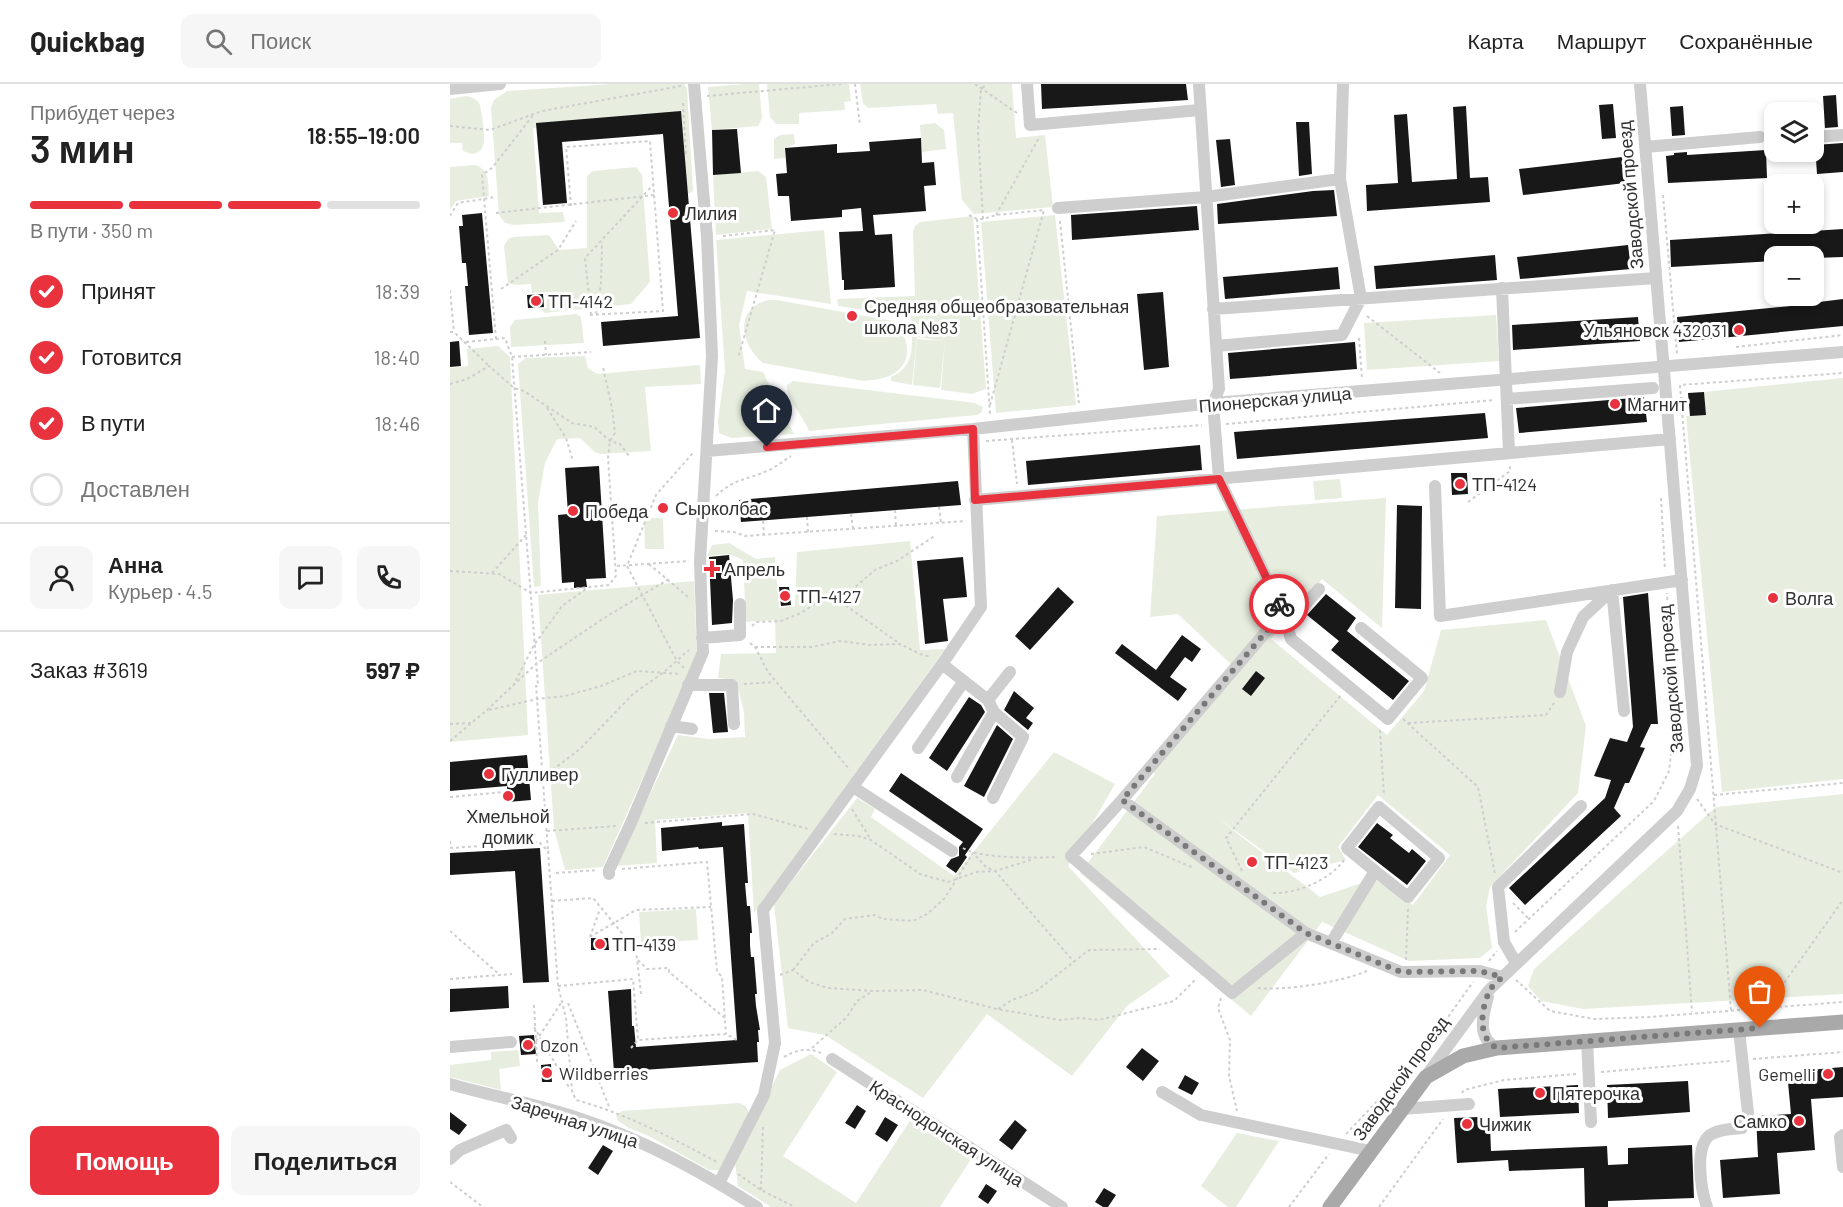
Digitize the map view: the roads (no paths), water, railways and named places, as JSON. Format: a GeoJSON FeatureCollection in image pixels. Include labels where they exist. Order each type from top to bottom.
{"type":"FeatureCollection","features":[{"type":"Feature","properties":{"kind":"main road"},"geometry":{"type":"LineString","coordinates":[[1426,1077],[1463,1056],[1497,1048],[1843,1022]]}},
{"type":"Feature","properties":{"kind":"main road","name":"Заводской проезд"},"geometry":{"type":"LineString","coordinates":[[1330,1207],[1426,1077]]}},
{"type":"Feature","properties":{"kind":"street"},"geometry":{"type":"LineString","coordinates":[[450,89],[500,84]]}},
{"type":"Feature","properties":{"kind":"street"},"geometry":{"type":"LineString","coordinates":[[1027,84],[1030,125],[1200,110]]}},
{"type":"Feature","properties":{"kind":"street"},"geometry":{"type":"LineString","coordinates":[[1199,84],[1219,389],[1213,404],[1219,479],[1283,612],[1291,639],[1388,719],[1422,678],[1361,628]]}},
{"type":"Feature","properties":{"kind":"street"},"geometry":{"type":"LineString","coordinates":[[1216,346],[1342,335],[1359,303],[1340,179],[1343,84]]}},
{"type":"Feature","properties":{"kind":"street","name":"Заводской проезд"},"geometry":{"type":"LineString","coordinates":[[1426,1077],[1489,990],[1677,811],[1690,789],[1697,766],[1640,84]]}},
{"type":"Feature","properties":{"kind":"street"},"geometry":{"type":"LineString","coordinates":[[609,872],[702,652],[701,452],[712,356],[707,237],[695,88]]}},
{"type":"Feature","properties":{"kind":"street"},"geometry":{"type":"LineString","coordinates":[[1824,136],[1843,135]]}},
{"type":"Feature","properties":{"kind":"street"},"geometry":{"type":"LineString","coordinates":[[1645,147],[1760,137]]}},
{"type":"Feature","properties":{"kind":"street"},"geometry":{"type":"LineString","coordinates":[[1059,208],[1206,197],[1340,179]]}},
{"type":"Feature","properties":{"kind":"street"},"geometry":{"type":"LineString","coordinates":[[1214,309],[1359,303],[1502,288],[1656,278]]}},
{"type":"Feature","properties":{"kind":"street"},"geometry":{"type":"LineString","coordinates":[[1502,288],[1509,452]]}},
{"type":"Feature","properties":{"kind":"street","name":"Пионерская улица"},"geometry":{"type":"LineString","coordinates":[[701,452],[973,429],[1213,404],[1843,352]]}},
{"type":"Feature","properties":{"kind":"street"},"geometry":{"type":"LineString","coordinates":[[1507,399],[1653,388]]}},
{"type":"Feature","properties":{"kind":"street"},"geometry":{"type":"LineString","coordinates":[[719,1183],[764,1095],[775,1043],[764,910],[944,662],[981,606],[973,429]]}},
{"type":"Feature","properties":{"kind":"street"},"geometry":{"type":"LineString","coordinates":[[975,500],[1670,439]]}},
{"type":"Feature","properties":{"kind":"street"},"geometry":{"type":"LineString","coordinates":[[1435,486],[1440,616],[1682,580]]}},
{"type":"Feature","properties":{"kind":"street"},"geometry":{"type":"LineString","coordinates":[[1288,624],[1319,589]]}},
{"type":"Feature","properties":{"kind":"street"},"geometry":{"type":"LineString","coordinates":[[1560,692],[1567,652],[1583,617],[1612,590]]}},
{"type":"Feature","properties":{"kind":"street"},"geometry":{"type":"LineString","coordinates":[[1612,590],[1624,711]]}},
{"type":"Feature","properties":{"kind":"street"},"geometry":{"type":"LineString","coordinates":[[702,638],[740,635],[740,604]]}},
{"type":"Feature","properties":{"kind":"street"},"geometry":{"type":"LineString","coordinates":[[1283,612],[1071,856],[1232,993],[1306,933]]}},
{"type":"Feature","properties":{"kind":"street"},"geometry":{"type":"LineString","coordinates":[[944,662],[988,700],[994,712],[1023,737],[993,798]]}},
{"type":"Feature","properties":{"kind":"street"},"geometry":{"type":"LineString","coordinates":[[988,700],[1010,672]]}},
{"type":"Feature","properties":{"kind":"street"},"geometry":{"type":"LineString","coordinates":[[691,680],[732,685],[734,724]]}},
{"type":"Feature","properties":{"kind":"street"},"geometry":{"type":"LineString","coordinates":[[918,748],[964,681]]}},
{"type":"Feature","properties":{"kind":"street"},"geometry":{"type":"LineString","coordinates":[[957,777],[994,712]]}},
{"type":"Feature","properties":{"kind":"street"},"geometry":{"type":"LineString","coordinates":[[671,726],[692,729]]}},
{"type":"Feature","properties":{"kind":"street"},"geometry":{"type":"LineString","coordinates":[[851,790],[952,851]]}},
{"type":"Feature","properties":{"kind":"street"},"geometry":{"type":"LineString","coordinates":[[1122,800],[1306,933],[1402,972],[1480,971],[1504,975]]}},
{"type":"Feature","properties":{"kind":"street"},"geometry":{"type":"LineString","coordinates":[[1516,963],[1504,942],[1498,887],[1581,806]]}},
{"type":"Feature","properties":{"kind":"street"},"geometry":{"type":"LineString","coordinates":[[1379,807],[1438,858],[1408,897],[1375,871],[1347,848],[1379,807]]}},
{"type":"Feature","properties":{"kind":"street"},"geometry":{"type":"LineString","coordinates":[[1331,943],[1375,871]]}},
{"type":"Feature","properties":{"kind":"street"},"geometry":{"type":"LineString","coordinates":[[1489,990],[1482,1015],[1483,1029],[1487,1041],[1497,1048]]}},
{"type":"Feature","properties":{"kind":"street"},"geometry":{"type":"LineString","coordinates":[[1707,1207],[1701,1170],[1701,1148],[1709,1136],[1720,1130],[1742,1128],[1748,1113],[1739,1030]]}},
{"type":"Feature","properties":{"kind":"street"},"geometry":{"type":"LineString","coordinates":[[1587,1041],[1591,1122]]}},
{"type":"Feature","properties":{"kind":"street"},"geometry":{"type":"LineString","coordinates":[[450,1047],[511,1042]]}},
{"type":"Feature","properties":{"kind":"street","name":"Краснодонская улица"},"geometry":{"type":"LineString","coordinates":[[832,1059],[1062,1207]]}},
{"type":"Feature","properties":{"kind":"street","name":"Заречная улица"},"geometry":{"type":"LineString","coordinates":[[450,1084],[567,1115],[651,1146],[758,1207]]}},
{"type":"Feature","properties":{"kind":"street"},"geometry":{"type":"LineString","coordinates":[[1162,1092],[1201,1115],[1371,1151]]}},
{"type":"Feature","properties":{"kind":"street"},"geometry":{"type":"LineString","coordinates":[[1402,1109],[1470,1104]]}},
{"type":"Feature","properties":{"kind":"street"},"geometry":{"type":"LineString","coordinates":[[450,1159],[460,1150],[506,1130],[511,1138]]}},
{"type":"Feature","properties":{"kind":"street"},"geometry":{"type":"LineString","coordinates":[[1843,1135],[1840,1137],[1843,1167]]}},
{"type":"Feature","properties":{"kind":"place","name":"Лилия"},"geometry":{"type":"Point","coordinates":[673,213]}},
{"type":"Feature","properties":{"kind":"place","name":"ТП-4142"},"geometry":{"type":"Point","coordinates":[536,301]}},
{"type":"Feature","properties":{"kind":"place","name":"Средняя общеобразовательная школа №83"},"geometry":{"type":"Point","coordinates":[852,316]}},
{"type":"Feature","properties":{"kind":"place","name":"Ульяновск 432031"},"geometry":{"type":"Point","coordinates":[1739,330]}},
{"type":"Feature","properties":{"kind":"place","name":"Магнит"},"geometry":{"type":"Point","coordinates":[1615,404]}},
{"type":"Feature","properties":{"kind":"place","name":"ТП-4124"},"geometry":{"type":"Point","coordinates":[1460,484]}},
{"type":"Feature","properties":{"kind":"place","name":"Сырколбас"},"geometry":{"type":"Point","coordinates":[663,508]}},
{"type":"Feature","properties":{"kind":"place","name":"Победа"},"geometry":{"type":"Point","coordinates":[573,511]}},
{"type":"Feature","properties":{"kind":"place","name":"Апрель"},"geometry":{"type":"Point","coordinates":[712,569]}},
{"type":"Feature","properties":{"kind":"place","name":"ТП-4127"},"geometry":{"type":"Point","coordinates":[785,596]}},
{"type":"Feature","properties":{"kind":"place","name":"Волга"},"geometry":{"type":"Point","coordinates":[1773,598]}},
{"type":"Feature","properties":{"kind":"place","name":"Гулливер"},"geometry":{"type":"Point","coordinates":[489,774]}},
{"type":"Feature","properties":{"kind":"place","name":"Хмельной домик"},"geometry":{"type":"Point","coordinates":[508,796]}},
{"type":"Feature","properties":{"kind":"place","name":"ТП-4123"},"geometry":{"type":"Point","coordinates":[1252,862]}},
{"type":"Feature","properties":{"kind":"place","name":"ТП-4139"},"geometry":{"type":"Point","coordinates":[600,944]}},
{"type":"Feature","properties":{"kind":"place","name":"Ozon"},"geometry":{"type":"Point","coordinates":[528,1045]}},
{"type":"Feature","properties":{"kind":"place","name":"Wildberries"},"geometry":{"type":"Point","coordinates":[547,1073]}},
{"type":"Feature","properties":{"kind":"place","name":"Gemelli"},"geometry":{"type":"Point","coordinates":[1828,1074]}},
{"type":"Feature","properties":{"kind":"place","name":"Пятерочка"},"geometry":{"type":"Point","coordinates":[1540,1093]}},
{"type":"Feature","properties":{"kind":"place","name":"Самко"},"geometry":{"type":"Point","coordinates":[1799,1121]}},
{"type":"Feature","properties":{"kind":"place","name":"Чижик"},"geometry":{"type":"Point","coordinates":[1467,1124]}}]}
